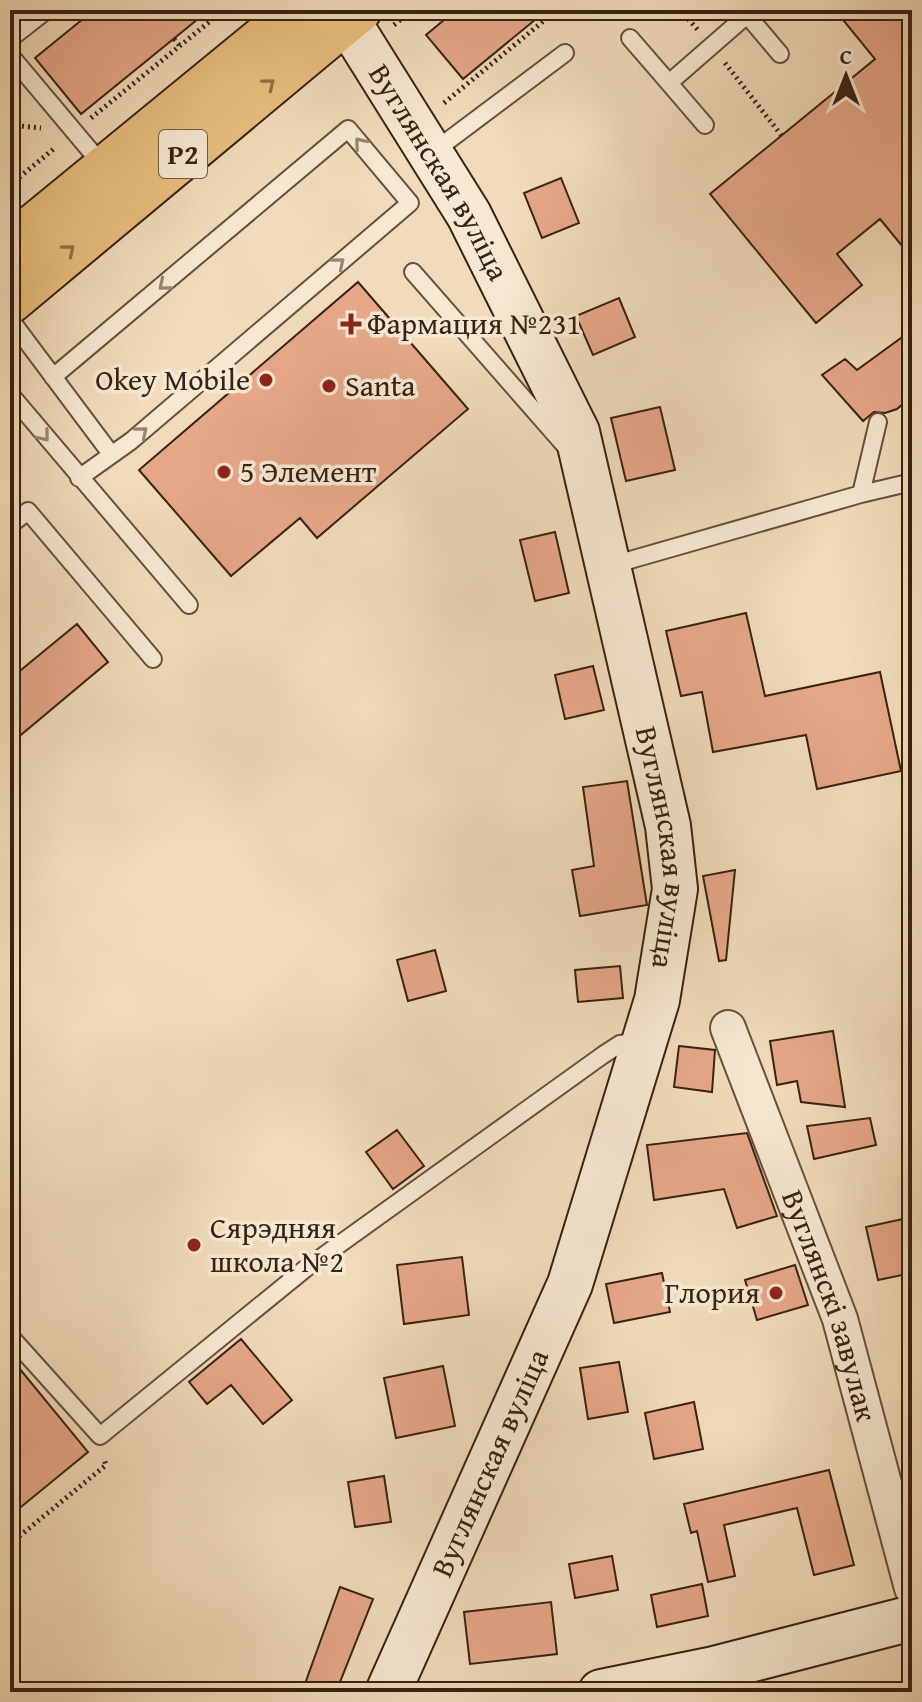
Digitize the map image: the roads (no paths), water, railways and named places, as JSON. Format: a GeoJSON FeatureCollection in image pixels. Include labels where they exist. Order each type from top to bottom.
{"type":"FeatureCollection","features":[{"type":"Feature","properties":{"kind":"main road","name":"Р2"},"geometry":{"type":"LineString","coordinates":[[10,301],[116,184],[298,10]]}},
{"type":"Feature","properties":{"kind":"main road","name":"Р2"},"geometry":{"type":"LineString","coordinates":[[10,246],[116,184],[348,13]]}},
{"type":"Feature","properties":{"kind":"street","name":"Вуглянская вуліца"},"geometry":{"type":"LineString","coordinates":[[348,13],[469,215],[577,432],[668,826],[675,889],[647,1041],[570,1284],[388,1692]]}},
{"type":"Feature","properties":{"kind":"street","name":"Вуглянскі завулак"},"geometry":{"type":"LineString","coordinates":[[728,1028],[840,1319],[912,1588]]}},
{"type":"Feature","properties":{"kind":"street"},"geometry":{"type":"LineString","coordinates":[[601,1692],[717,1680],[912,1618]]}},
{"type":"Feature","properties":{"kind":"lane"},"geometry":{"type":"LineString","coordinates":[[10,39],[47,10]]}},
{"type":"Feature","properties":{"kind":"lane"},"geometry":{"type":"LineString","coordinates":[[669,83],[745,13],[780,54]]}},
{"type":"Feature","properties":{"kind":"lane"},"geometry":{"type":"LineString","coordinates":[[630,38],[705,125]]}},
{"type":"Feature","properties":{"kind":"lane"},"geometry":{"type":"LineString","coordinates":[[432,153],[565,53]]}},
{"type":"Feature","properties":{"kind":"lane"},"geometry":{"type":"LineString","coordinates":[[10,55],[116,184]]}},
{"type":"Feature","properties":{"kind":"lane"},"geometry":{"type":"LineString","coordinates":[[53,377],[348,129],[410,203],[131,441],[79,478]]}},
{"type":"Feature","properties":{"kind":"lane"},"geometry":{"type":"LineString","coordinates":[[413,272],[505,382],[585,468]]}},
{"type":"Feature","properties":{"kind":"lane"},"geometry":{"type":"LineString","coordinates":[[10,319],[111,454]]}},
{"type":"Feature","properties":{"kind":"lane"},"geometry":{"type":"LineString","coordinates":[[10,394],[189,605]]}},
{"type":"Feature","properties":{"kind":"lane"},"geometry":{"type":"LineString","coordinates":[[861,494],[878,422]]}},
{"type":"Feature","properties":{"kind":"lane"},"geometry":{"type":"LineString","coordinates":[[608,567],[912,482]]}},
{"type":"Feature","properties":{"kind":"lane"},"geometry":{"type":"LineString","coordinates":[[10,525],[28,511],[153,659]]}},
{"type":"Feature","properties":{"kind":"lane"},"geometry":{"type":"LineString","coordinates":[[10,1336],[100,1436],[305,1269],[603,1055],[620,1044],[647,1041]]}},
{"type":"Feature","properties":{"kind":"place","name":"Фармация №231"},"geometry":{"type":"Point","coordinates":[351,324]}},
{"type":"Feature","properties":{"kind":"place","name":"Okey Mobile"},"geometry":{"type":"Point","coordinates":[266,380]}},
{"type":"Feature","properties":{"kind":"place","name":"Santa"},"geometry":{"type":"Point","coordinates":[329,386]}},
{"type":"Feature","properties":{"kind":"place","name":"5 Элемент"},"geometry":{"type":"Point","coordinates":[224,472]}},
{"type":"Feature","properties":{"kind":"place","name":"Сярэдняя школа №2"},"geometry":{"type":"Point","coordinates":[194,1245]}},
{"type":"Feature","properties":{"kind":"place","name":"Глория"},"geometry":{"type":"Point","coordinates":[776,1293]}}]}
